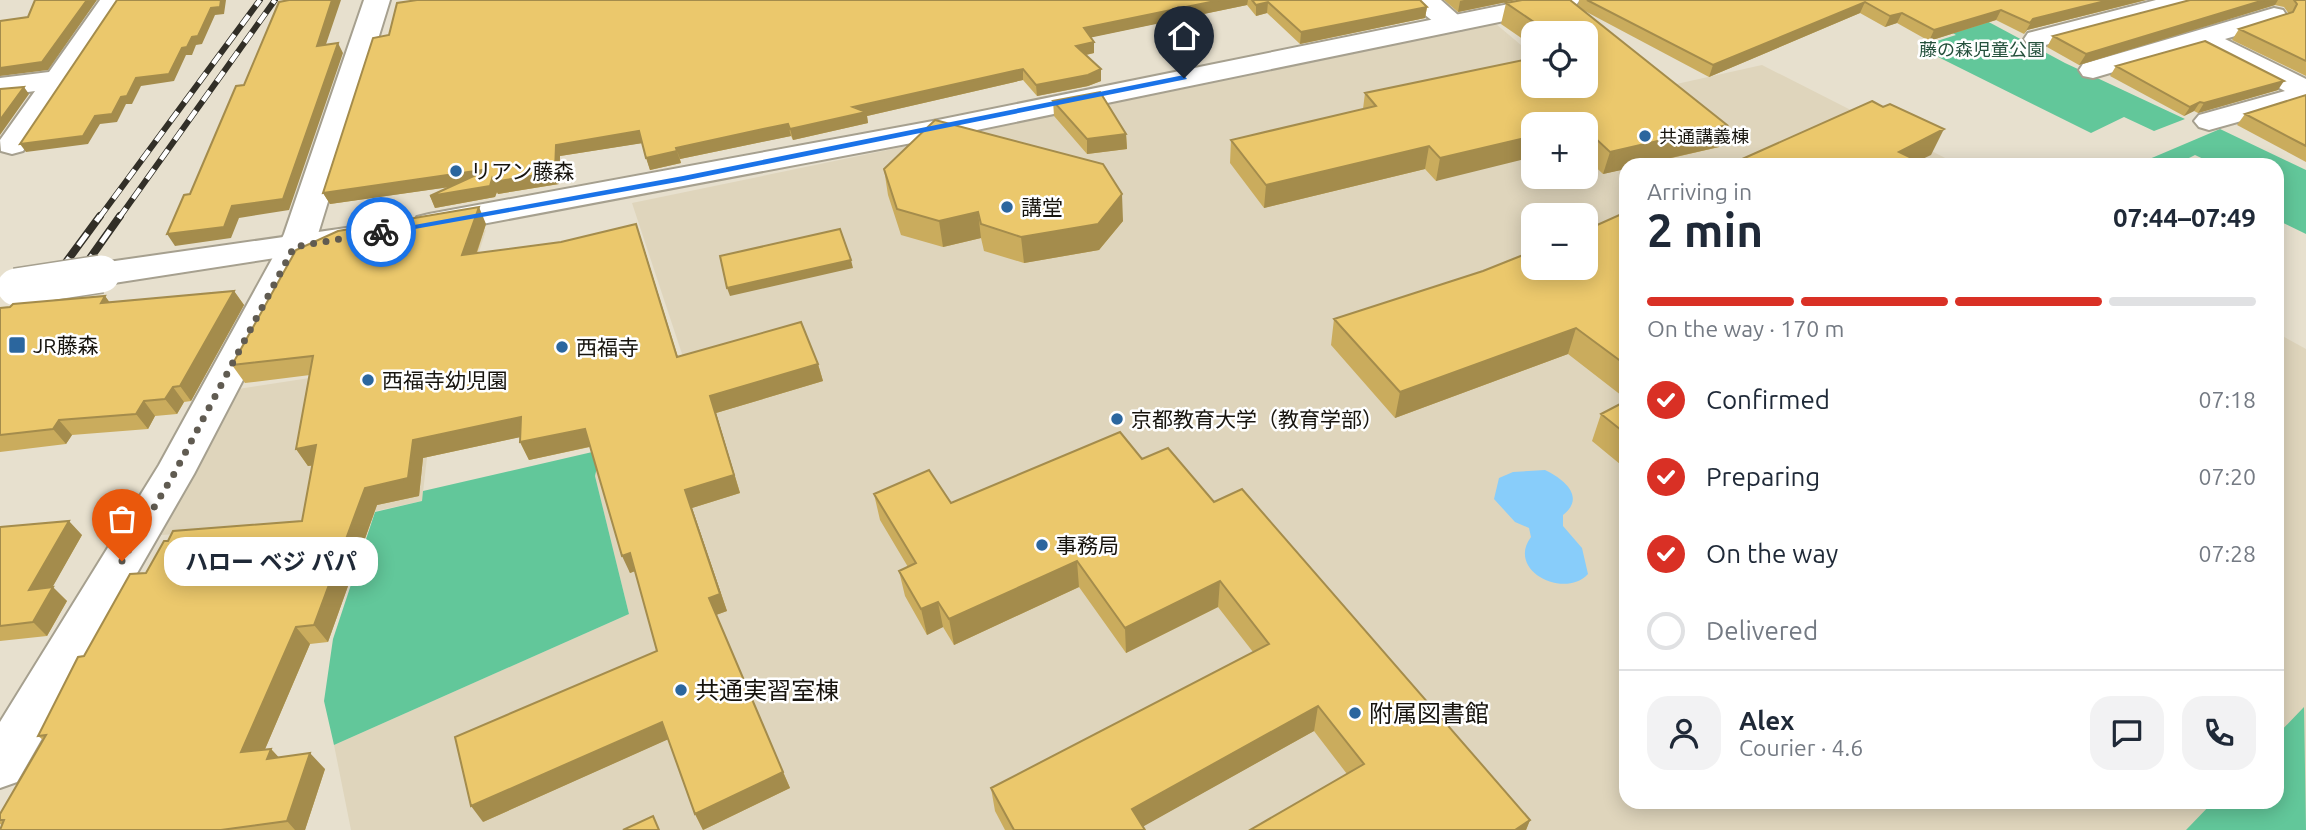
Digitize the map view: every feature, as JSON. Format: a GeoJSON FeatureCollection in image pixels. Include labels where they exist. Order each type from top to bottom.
{"type":"FeatureCollection","features":[{"type":"Feature","properties":{"kind":"street"},"geometry":{"type":"LineString","coordinates":[[12,145],[113,0]]}},
{"type":"Feature","properties":{"kind":"street"},"geometry":{"type":"LineString","coordinates":[[0,766],[174,474],[294,247],[377,0]]}},
{"type":"Feature","properties":{"kind":"street"},"geometry":{"type":"LineString","coordinates":[[1425,0],[1454,23]]}},
{"type":"Feature","properties":{"kind":"street"},"geometry":{"type":"LineString","coordinates":[[8,288],[294,247],[831,150],[1567,0]]}},
{"type":"Feature","properties":{"kind":"street"},"geometry":{"type":"LineString","coordinates":[[2038,39],[2186,0]]}},
{"type":"Feature","properties":{"kind":"street"},"geometry":{"type":"LineString","coordinates":[[2133,15],[2306,92]]}},
{"type":"Feature","properties":{"kind":"street"},"geometry":{"type":"LineString","coordinates":[[2093,70],[2274,16]]}},
{"type":"Feature","properties":{"kind":"street"},"geometry":{"type":"LineString","coordinates":[[0,87],[60,79]]}},
{"type":"Feature","properties":{"kind":"street"},"geometry":{"type":"LineString","coordinates":[[2209,121],[2306,92]]}},
{"type":"Feature","properties":{"kind":"shaded area","name":"京都教育大学（教育学部）"},"geometry":{"type":"Polygon","coordinates":[[[1496,24],[1521,45],[1521,98],[1574,98],[1591,103],[1762,65],[1945,158],[1619,158],[1619,809],[2284,809],[2284,337],[2306,349],[2306,830],[351,830],[334,745],[629,614],[595,476],[601,450],[686,366],[632,203],[1496,24]]]}},
{"type":"Feature","properties":{"kind":"shaded area","name":"西福寺幼児園"},"geometry":{"type":"Polygon","coordinates":[[[486,230],[451,341],[439,353],[422,501],[302,527],[160,535],[238,389],[362,370],[415,243],[486,230]]]}},
{"type":"Feature","properties":{"kind":"green space","name":"藤の森児童公園"},"geometry":{"type":"Polygon","coordinates":[[[1970,12],[2065,63],[2185,119],[2154,131],[2124,117],[2091,133],[1918,47],[1956,35],[1935,22],[1970,12]]]}},
{"type":"Feature","properties":{"kind":"green space"},"geometry":{"type":"Polygon","coordinates":[[[2220,129],[2281,158],[2201,158],[2195,155],[2189,158],[2152,158],[2220,129]]]}},
{"type":"Feature","properties":{"kind":"green space"},"geometry":{"type":"Polygon","coordinates":[[[2284,160],[2306,170],[2306,234],[2284,223],[2284,160]]]}},
{"type":"Feature","properties":{"kind":"green space"},"geometry":{"type":"Polygon","coordinates":[[[601,450],[595,476],[629,614],[334,745],[324,701],[333,639],[375,512],[422,501],[423,491],[601,450]]]}},
{"type":"Feature","properties":{"kind":"green space"},"geometry":{"type":"Polygon","coordinates":[[[2304,707],[2306,830],[2186,830],[2206,809],[2284,809],[2284,728],[2304,707]]]}},
{"type":"Feature","properties":{"kind":"water"},"geometry":{"type":"Polygon","coordinates":[[[1545,470],[1565,483],[1572,495],[1573,502],[1563,515],[1563,526],[1582,548],[1588,574],[1578,581],[1565,584],[1553,582],[1541,578],[1532,570],[1526,560],[1525,549],[1531,537],[1529,528],[1515,522],[1494,499],[1499,478],[1513,472],[1545,470]]]}},
{"type":"Feature","properties":{"kind":"building"},"geometry":{"type":"Polygon","coordinates":[[[35,0],[87,0],[42,62],[0,68],[0,21],[28,17],[35,0]]]}},
{"type":"Feature","properties":{"kind":"building"},"geometry":{"type":"Polygon","coordinates":[[[117,0],[221,0],[220,7],[211,8],[198,36],[192,37],[187,47],[182,48],[169,74],[136,78],[127,96],[121,97],[112,114],[95,116],[83,136],[20,144],[117,0]]]}},
{"type":"Feature","properties":{"kind":"building"},"geometry":{"type":"Polygon","coordinates":[[[332,0],[317,46],[338,43],[283,199],[232,206],[224,227],[167,234],[184,195],[190,194],[236,86],[244,85],[279,2],[332,0]]]}},
{"type":"Feature","properties":{"kind":"building"},"geometry":{"type":"Polygon","coordinates":[[[417,0],[1220,0],[1084,28],[1094,42],[1076,46],[1101,69],[1088,75],[1036,85],[1023,69],[853,107],[866,112],[790,129],[788,124],[763,129],[676,148],[677,151],[646,158],[639,131],[556,145],[555,172],[493,182],[492,179],[490,186],[430,196],[489,169],[323,193],[373,38],[389,35],[397,3],[417,0]]]}},
{"type":"Feature","properties":{"kind":"building"},"geometry":{"type":"Polygon","coordinates":[[[1252,0],[1420,0],[1427,7],[1301,32],[1268,2],[1256,5],[1252,0]]]}},
{"type":"Feature","properties":{"kind":"building"},"geometry":{"type":"Polygon","coordinates":[[[1522,0],[1570,0],[1596,21],[1532,21],[1506,3],[1522,0]]]}},
{"type":"Feature","properties":{"kind":"building"},"geometry":{"type":"Polygon","coordinates":[[[1587,0],[2109,0],[2033,19],[2030,23],[2001,10],[1934,30],[1902,13],[1890,16],[1865,2],[1713,65],[1587,0]]]}},
{"type":"Feature","properties":{"kind":"building"},"geometry":{"type":"Polygon","coordinates":[[[2190,0],[2264,0],[2086,54],[2053,36],[2190,0]]]}},
{"type":"Feature","properties":{"kind":"building"},"geometry":{"type":"Polygon","coordinates":[[[2294,0],[2306,0],[2306,61],[2239,29],[2293,12],[2297,4],[2294,0]]]}},
{"type":"Feature","properties":{"kind":"building"},"geometry":{"type":"Polygon","coordinates":[[[1598,22],[1727,125],[1610,152],[1598,141],[1598,112],[1521,112],[1521,139],[1440,158],[1429,146],[1266,185],[1231,140],[1376,106],[1365,93],[1521,60],[1521,98],[1598,98],[1598,22]]]}},
{"type":"Feature","properties":{"kind":"building"},"geometry":{"type":"Polygon","coordinates":[[[2205,41],[2284,81],[2200,102],[2190,107],[2116,66],[2205,41]]]}},
{"type":"Feature","properties":{"kind":"building"},"geometry":{"type":"Polygon","coordinates":[[[24,87],[0,120],[0,89],[24,87]]]}},
{"type":"Feature","properties":{"kind":"building"},"geometry":{"type":"Polygon","coordinates":[[[1100,92],[1126,134],[1087,139],[1053,101],[1100,92]]]}},
{"type":"Feature","properties":{"kind":"building"},"geometry":{"type":"Polygon","coordinates":[[[2306,95],[2306,146],[2245,114],[2306,95]]]}},
{"type":"Feature","properties":{"kind":"building"},"geometry":{"type":"Polygon","coordinates":[[[1872,101],[1883,107],[1890,104],[1944,129],[1899,152],[1912,158],[1744,158],[1872,101]]]}},
{"type":"Feature","properties":{"kind":"building","name":"講堂"},"geometry":{"type":"Polygon","coordinates":[[[935,120],[1103,164],[1122,194],[1098,224],[1021,237],[981,224],[978,212],[939,221],[897,209],[884,169],[935,120]]]}},
{"type":"Feature","properties":{"kind":"building"},"geometry":{"type":"Polygon","coordinates":[[[479,207],[462,255],[561,242],[636,224],[677,357],[801,322],[818,364],[710,396],[734,475],[685,490],[720,594],[709,598],[783,772],[695,814],[662,722],[471,806],[455,737],[657,651],[630,553],[622,556],[585,429],[520,442],[521,417],[413,440],[408,478],[365,488],[314,625],[296,627],[241,752],[271,749],[267,759],[310,753],[287,821],[221,830],[0,830],[4,820],[0,820],[0,814],[46,735],[38,736],[78,657],[84,656],[130,574],[146,573],[164,541],[168,541],[173,531],[302,521],[316,445],[296,449],[313,356],[232,365],[296,250],[338,231],[479,207]]]}},
{"type":"Feature","properties":{"kind":"building"},"geometry":{"type":"Polygon","coordinates":[[[1619,215],[1619,360],[1576,328],[1400,392],[1334,319],[1483,271],[1521,256],[1521,280],[1598,280],[1598,225],[1619,215]]]}},
{"type":"Feature","properties":{"kind":"building"},"geometry":{"type":"Polygon","coordinates":[[[840,229],[851,260],[727,288],[720,256],[840,229]]]}},
{"type":"Feature","properties":{"kind":"building"},"geometry":{"type":"Polygon","coordinates":[[[234,291],[180,386],[173,387],[165,399],[144,401],[136,414],[59,420],[53,429],[0,435],[0,308],[13,304],[105,296],[101,303],[234,291]]]}},
{"type":"Feature","properties":{"kind":"building"},"geometry":{"type":"Polygon","coordinates":[[[1619,405],[1619,428],[1601,414],[1619,405]]]}},
{"type":"Feature","properties":{"kind":"building"},"geometry":{"type":"Polygon","coordinates":[[[1120,432],[1142,459],[1168,448],[1214,502],[1242,489],[1530,820],[1515,830],[1250,830],[1364,764],[1318,706],[1132,809],[1145,830],[1014,830],[991,788],[1269,644],[1220,581],[1125,628],[1077,561],[949,619],[938,602],[921,609],[899,571],[916,563],[874,494],[929,470],[951,503],[1120,432]]]}},
{"type":"Feature","properties":{"kind":"building"},"geometry":{"type":"Polygon","coordinates":[[[69,521],[29,590],[53,587],[33,622],[0,626],[0,527],[69,521]]]}},
{"type":"Feature","properties":{"kind":"building"},"geometry":{"type":"Polygon","coordinates":[[[653,816],[659,830],[623,830],[653,816]]]}},
{"type":"Feature","properties":{"kind":"railway"},"geometry":{"type":"LineString","coordinates":[[99,218],[260,0]]}},
{"type":"Feature","properties":{"kind":"railway"},"geometry":{"type":"LineString","coordinates":[[119,218],[275,0]]}},
{"type":"Feature","properties":{"kind":"railway"},"geometry":{"type":"LineString","coordinates":[[25,318],[100,216]]}},
{"type":"Feature","properties":{"kind":"railway"},"geometry":{"type":"LineString","coordinates":[[49,316],[120,216]]}},
{"type":"Feature","properties":{"kind":"way so far"},"geometry":{"type":"LineString","coordinates":[[122,561],[174,474],[294,247],[381,232]]}},
{"type":"Feature","properties":{"kind":"place","name":"共通講義棟"},"geometry":{"type":"Point","coordinates":[1645,136]}},
{"type":"Feature","properties":{"kind":"place","name":"リアン藤森"},"geometry":{"type":"Point","coordinates":[456,171]}},
{"type":"Feature","properties":{"kind":"place","name":"講堂"},"geometry":{"type":"Point","coordinates":[1007,207]}},
{"type":"Feature","properties":{"kind":"place","name":"JR藤森"},"geometry":{"type":"Point","coordinates":[17,345]}},
{"type":"Feature","properties":{"kind":"place","name":"西福寺"},"geometry":{"type":"Point","coordinates":[562,347]}},
{"type":"Feature","properties":{"kind":"place","name":"西福寺幼児園"},"geometry":{"type":"Point","coordinates":[368,380]}},
{"type":"Feature","properties":{"kind":"place","name":"京都教育大学（教育学部）"},"geometry":{"type":"Point","coordinates":[1117,419]}},
{"type":"Feature","properties":{"kind":"place","name":"事務局"},"geometry":{"type":"Point","coordinates":[1042,545]}},
{"type":"Feature","properties":{"kind":"place","name":"ハロー ベジ パパ"},"geometry":{"type":"Point","coordinates":[122,561]}},
{"type":"Feature","properties":{"kind":"place","name":"共通実習室棟"},"geometry":{"type":"Point","coordinates":[681,690]}},
{"type":"Feature","properties":{"kind":"place","name":"附属図書館"},"geometry":{"type":"Point","coordinates":[1355,713]}},
{"type":"Feature","properties":{"kind":"route"},"geometry":{"type":"LineString","coordinates":[[381,232],[621,190],[1184,78]]}}]}
